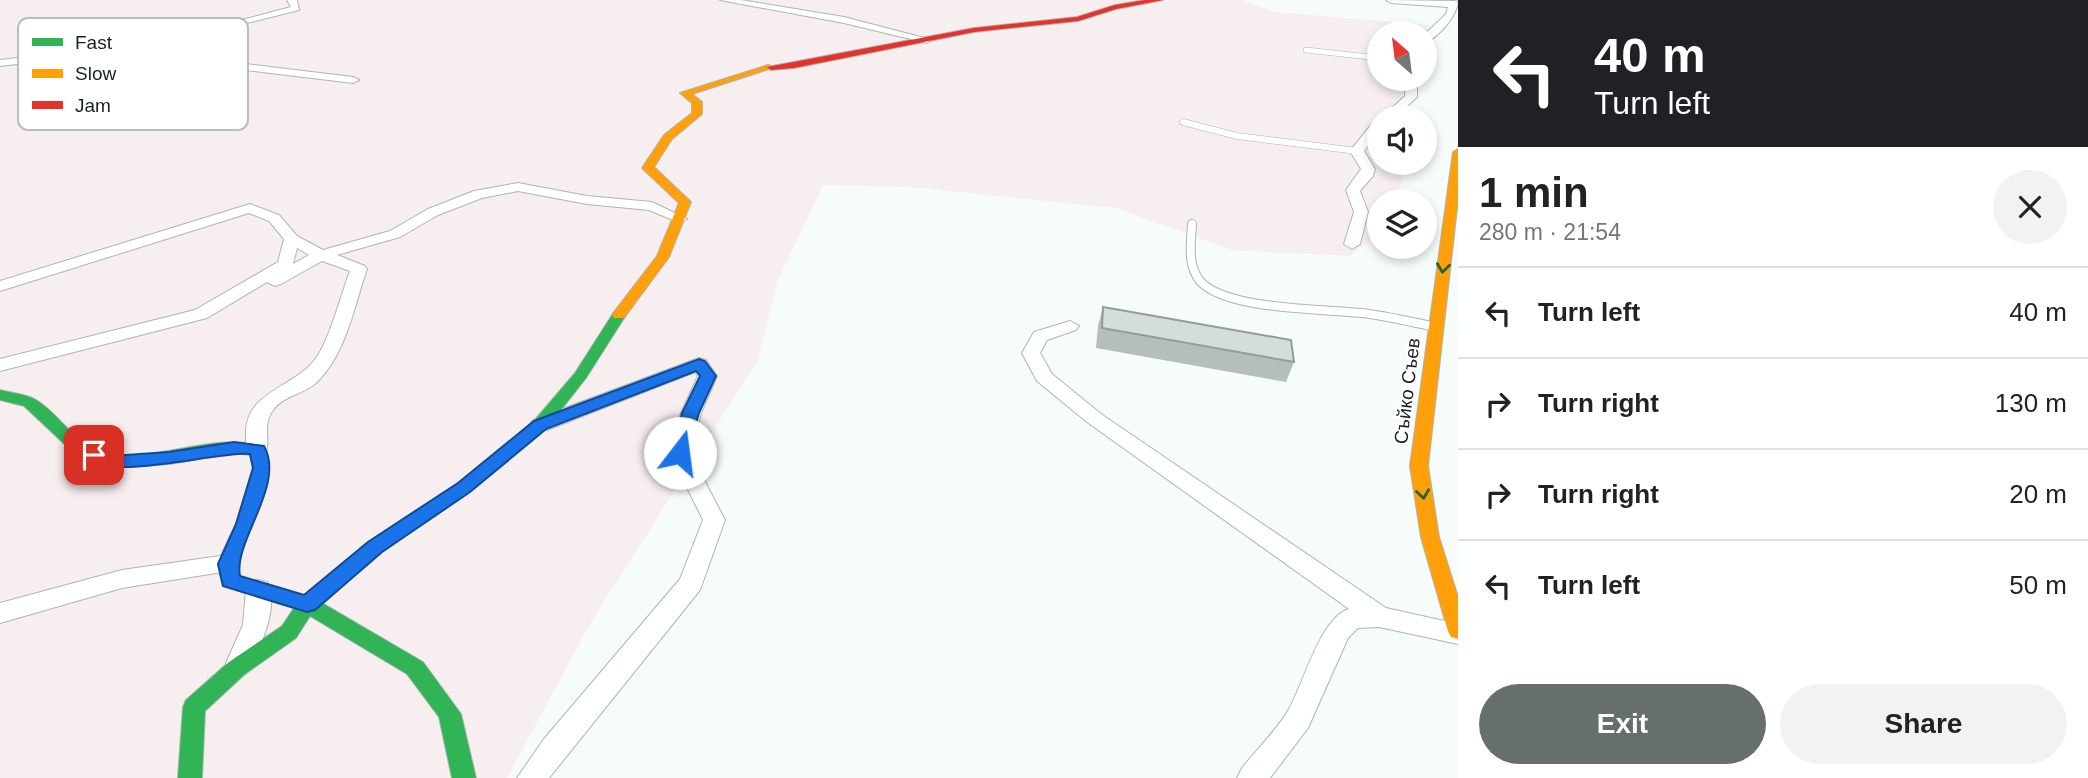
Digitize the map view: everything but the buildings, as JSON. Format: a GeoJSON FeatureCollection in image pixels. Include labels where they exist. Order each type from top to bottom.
{"type":"FeatureCollection","features":[{"type":"Feature","properties":{"kind":"street"},"geometry":{"type":"LineString","coordinates":[[248,20],[296,8],[292,0]]}},
{"type":"Feature","properties":{"kind":"street"},"geometry":{"type":"LineString","coordinates":[[725,0],[844,20],[927,40]]}},
{"type":"Feature","properties":{"kind":"street"},"geometry":{"type":"LineString","coordinates":[[190,778],[194,707],[237,668],[289,632],[307,604],[375,547],[464,487],[540,425],[581,375],[629,300],[663,257],[680,219],[685,202],[648,168],[668,137],[697,114],[697,102],[685,93],[773,66],[794,65],[974,30],[1078,19],[1115,8],[1158,0]]}},
{"type":"Feature","properties":{"kind":"street"},"geometry":{"type":"LineString","coordinates":[[1391,0],[1456,5],[1437,28]]}},
{"type":"Feature","properties":{"kind":"street"},"geometry":{"type":"LineString","coordinates":[[0,63],[18,61]]}},
{"type":"Feature","properties":{"kind":"street"},"geometry":{"type":"LineString","coordinates":[[248,67],[353,80]]}},
{"type":"Feature","properties":{"kind":"street"},"geometry":{"type":"LineString","coordinates":[[1402,105],[1411,97],[1411,91]]}},
{"type":"Feature","properties":{"kind":"street"},"geometry":{"type":"LineString","coordinates":[[1352,244],[1361,212],[1353,190],[1366,176],[1368,169],[1357,151],[1367,138]]}},
{"type":"Feature","properties":{"kind":"street","name":"Съйко Съев"},"geometry":{"type":"LineString","coordinates":[[1458,152],[1419,466],[1430,537],[1458,632]]}},
{"type":"Feature","properties":{"kind":"street"},"geometry":{"type":"LineString","coordinates":[[247,288],[278,281],[320,255],[395,234],[433,212],[479,194],[519,187],[587,200],[652,206],[680,219]]}},
{"type":"Feature","properties":{"kind":"street"},"geometry":{"type":"LineString","coordinates":[[0,286],[250,208],[274,218],[292,239],[320,255],[359,269],[327,357],[308,380],[269,401],[256,421],[261,468],[245,524],[228,564],[230,581],[307,604],[415,668],[450,714],[464,778]]}},
{"type":"Feature","properties":{"kind":"street"},"geometry":{"type":"LineString","coordinates":[[0,365],[201,314],[285,264],[292,239]]}},
{"type":"Feature","properties":{"kind":"street"},"geometry":{"type":"LineString","coordinates":[[1070,326],[1040,336],[1031,353],[1044,377],[1094,418],[1379,617]]}},
{"type":"Feature","properties":{"kind":"street"},"geometry":{"type":"LineString","coordinates":[[532,778],[691,583],[714,520],[680,453],[691,413],[708,376],[699,364],[540,425]]}},
{"type":"Feature","properties":{"kind":"street"},"geometry":{"type":"LineString","coordinates":[[0,395],[30,403],[79,448],[109,462],[169,458],[234,447],[257,450]]}},
{"type":"Feature","properties":{"kind":"street"},"geometry":{"type":"LineString","coordinates":[[0,613],[122,579],[228,564]]}},
{"type":"Feature","properties":{"kind":"street"},"geometry":{"type":"LineString","coordinates":[[237,668],[256,625],[258,589]]}},
{"type":"Feature","properties":{"kind":"street"},"geometry":{"type":"LineString","coordinates":[[1252,778],[1298,719],[1338,632],[1352,618],[1379,617],[1458,632]]}},
{"type":"Feature","properties":{"kind":"lane"},"geometry":{"type":"LineString","coordinates":[[1306,50],[1367,57]]}},
{"type":"Feature","properties":{"kind":"lane"},"geometry":{"type":"LineString","coordinates":[[1183,122],[1237,136],[1357,151]]}},
{"type":"Feature","properties":{"kind":"lane"},"geometry":{"type":"LineString","coordinates":[[1192,224],[1190,255],[1193,270],[1204,285],[1231,296],[1271,305],[1376,314],[1436,327]]}},
{"type":"Feature","properties":{"kind":"shaded area"},"geometry":{"type":"Polygon","coordinates":[[[0,0],[1240,0],[1276,12],[1382,21],[1367,21],[1367,91],[1405,91],[1404,105],[1367,105],[1367,175],[1403,175],[1399,189],[1367,189],[1367,243],[1350,256],[1232,250],[1116,208],[911,187],[823,185],[778,280],[758,360],[591,622],[507,778],[0,778],[0,0]]]}},
{"type":"Feature","properties":{"kind":"traffic: fast"},"geometry":{"type":"LineString","coordinates":[[190,778],[194,707],[237,668],[289,632],[307,604],[375,547],[464,487],[540,425],[581,375],[619,315]]}},
{"type":"Feature","properties":{"kind":"traffic: fast"},"geometry":{"type":"LineString","coordinates":[[0,395],[30,403],[79,448],[109,462],[169,458],[234,447],[257,450],[262,468],[245,524],[227,564],[230,581],[307,604],[415,668],[450,714],[464,778]]}},
{"type":"Feature","properties":{"kind":"traffic: slow"},"geometry":{"type":"LineString","coordinates":[[619,315],[663,257],[685,202],[648,168],[668,137],[697,114],[697,102],[685,93],[771,67]]}},
{"type":"Feature","properties":{"kind":"traffic: slow"},"geometry":{"type":"LineString","coordinates":[[1458,152],[1419,466],[1430,537],[1458,631]]}},
{"type":"Feature","properties":{"kind":"traffic: jam"},"geometry":{"type":"LineString","coordinates":[[771,67],[794,65],[974,30],[1078,19],[1115,7],[1159,0]]}},
{"type":"Feature","properties":{"kind":"route"},"geometry":{"type":"LineString","coordinates":[[94,455],[109,462],[169,458],[234,447],[257,450],[261,468],[245,524],[228,564],[230,581],[307,604],[375,547],[464,487],[540,425],[699,364],[708,376],[691,413],[680,453]]}}]}
